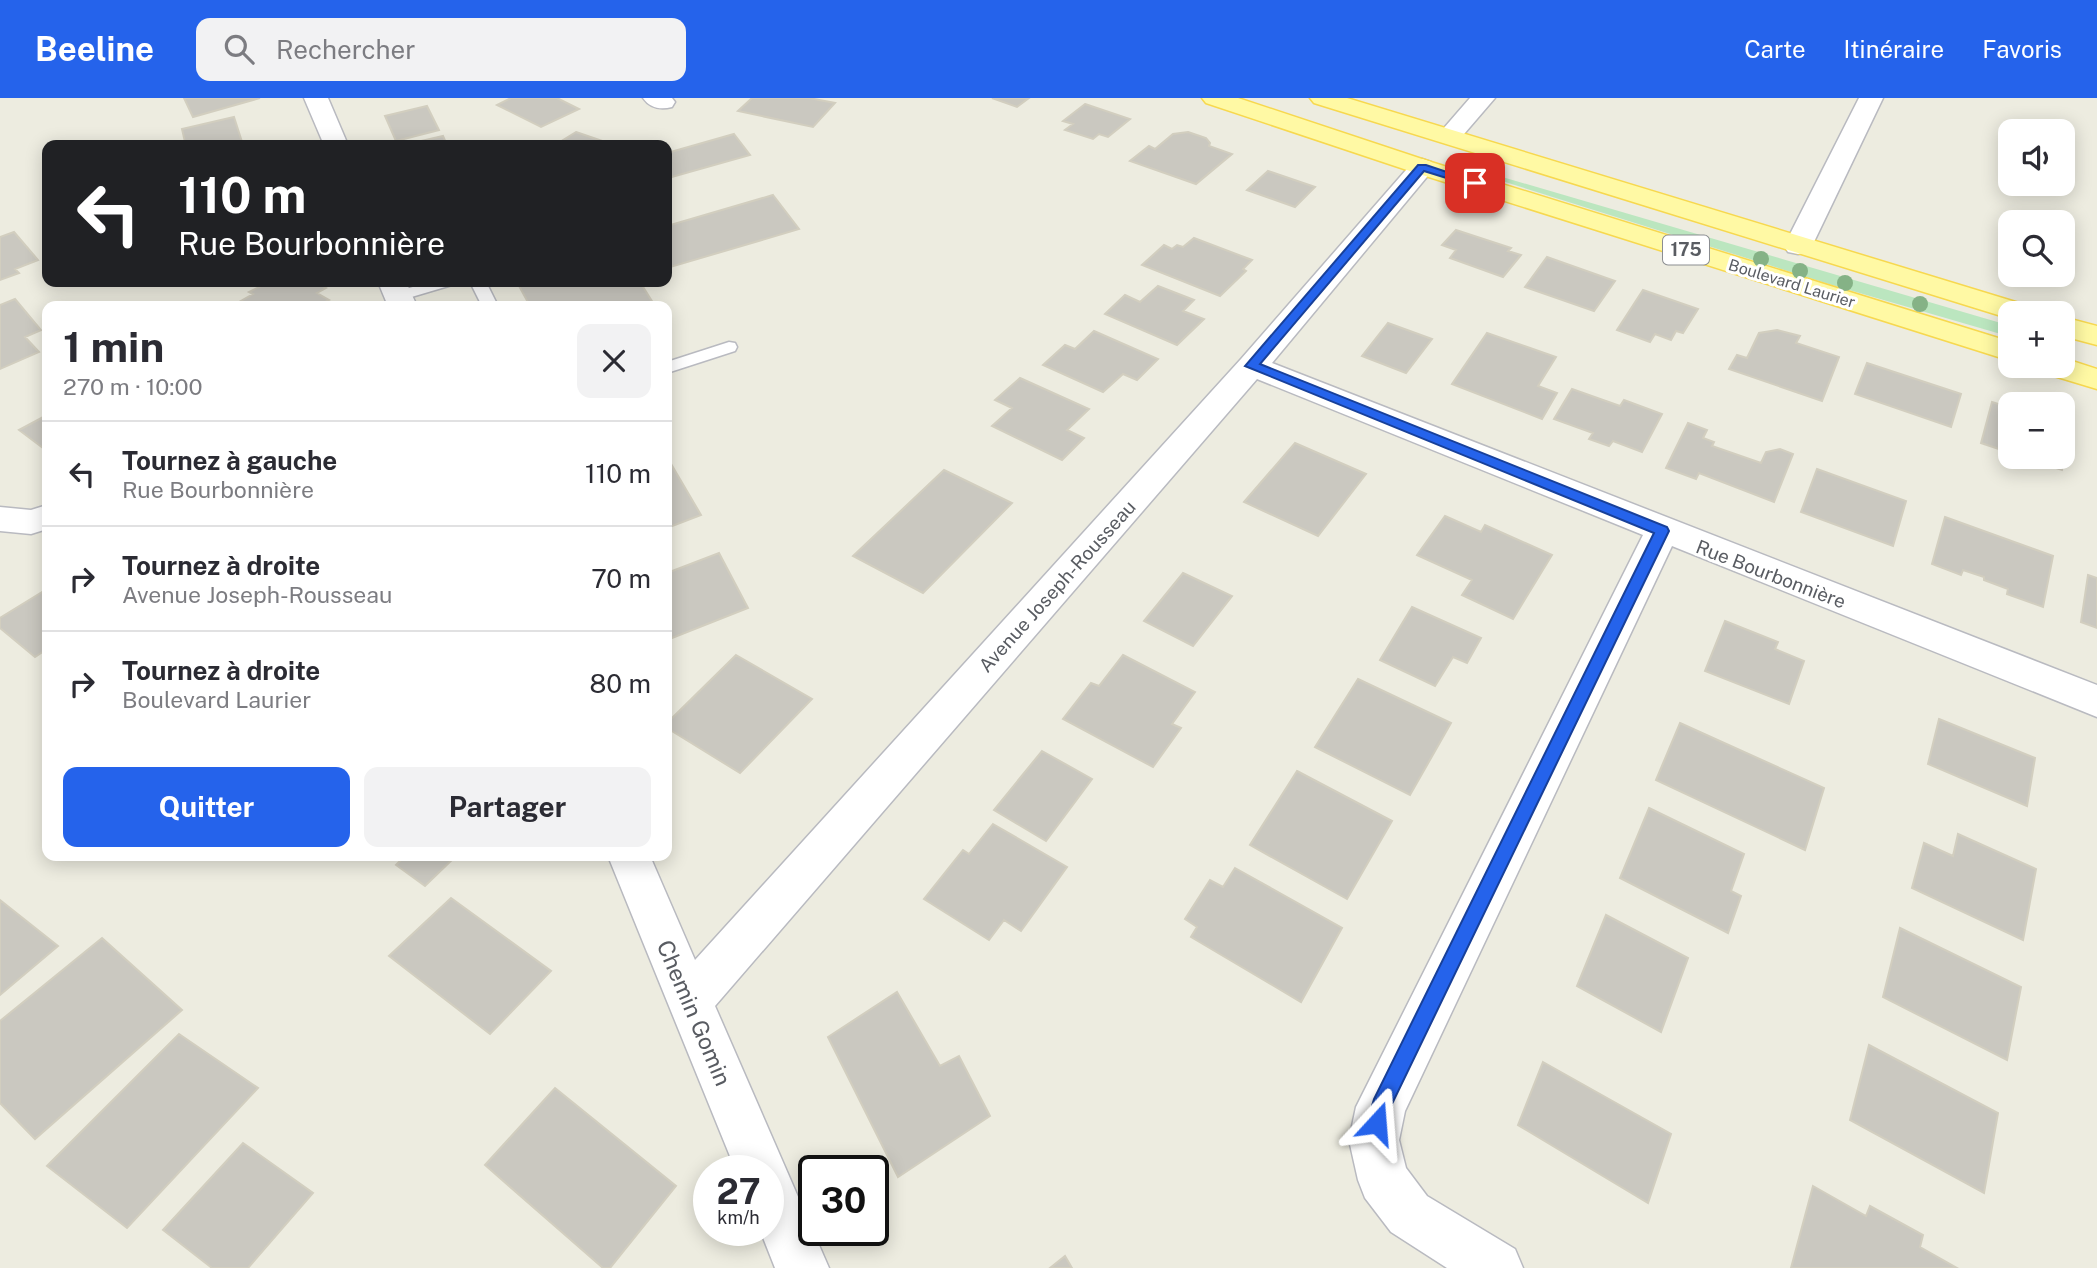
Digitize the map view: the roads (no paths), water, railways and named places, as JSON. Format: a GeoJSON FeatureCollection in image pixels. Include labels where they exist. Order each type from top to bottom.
{"type":"FeatureCollection","features":[{"type":"Feature","properties":{"kind":"main road","name":"Boulevard Laurier"},"geometry":{"type":"LineString","coordinates":[[1214,98],[1422,167],[1998,348]]}},
{"type":"Feature","properties":{"kind":"main road","name":"Boulevard Laurier"},"geometry":{"type":"LineString","coordinates":[[1322,98],[1998,306]]}},
{"type":"Feature","properties":{"kind":"main road"},"geometry":{"type":"LineString","coordinates":[[2075,330],[2097,336]]}},
{"type":"Feature","properties":{"kind":"main road"},"geometry":{"type":"LineString","coordinates":[[2075,372],[2097,379]]}},
{"type":"Feature","properties":{"kind":"street"},"geometry":{"type":"LineString","coordinates":[[1449,136],[1483,98]]}},
{"type":"Feature","properties":{"kind":"street"},"geometry":{"type":"LineString","coordinates":[[1798,246],[1871,98]]}},
{"type":"Feature","properties":{"kind":"street"},"geometry":{"type":"LineString","coordinates":[[324,100],[335,140]]}},
{"type":"Feature","properties":{"kind":"street","name":"Avenue Joseph-Rousseau"},"geometry":{"type":"LineString","coordinates":[[689,1001],[1252,366],[1422,167]]}},
{"type":"Feature","properties":{"kind":"street","name":"Rue Bourbonnière"},"geometry":{"type":"LineString","coordinates":[[1252,366],[1662,531],[2097,701]]}},
{"type":"Feature","properties":{"kind":"street"},"geometry":{"type":"LineString","coordinates":[[0,519],[31,522],[42,519]]}},
{"type":"Feature","properties":{"kind":"street"},"geometry":{"type":"LineString","coordinates":[[1496,1268],[1409,1214],[1383,1180],[1374,1140],[1381,1107],[1662,531]]}},
{"type":"Feature","properties":{"kind":"street","name":"Chemin Gomin"},"geometry":{"type":"LineString","coordinates":[[631,861],[754,1155]]}},
{"type":"Feature","properties":{"kind":"street"},"geometry":{"type":"LineString","coordinates":[[784,1226],[802,1268]]}},
{"type":"Feature","properties":{"kind":"lane"},"geometry":{"type":"LineString","coordinates":[[397,295],[427,287]]}},
{"type":"Feature","properties":{"kind":"lane"},"geometry":{"type":"LineString","coordinates":[[672,366],[729,347]]}}]}
